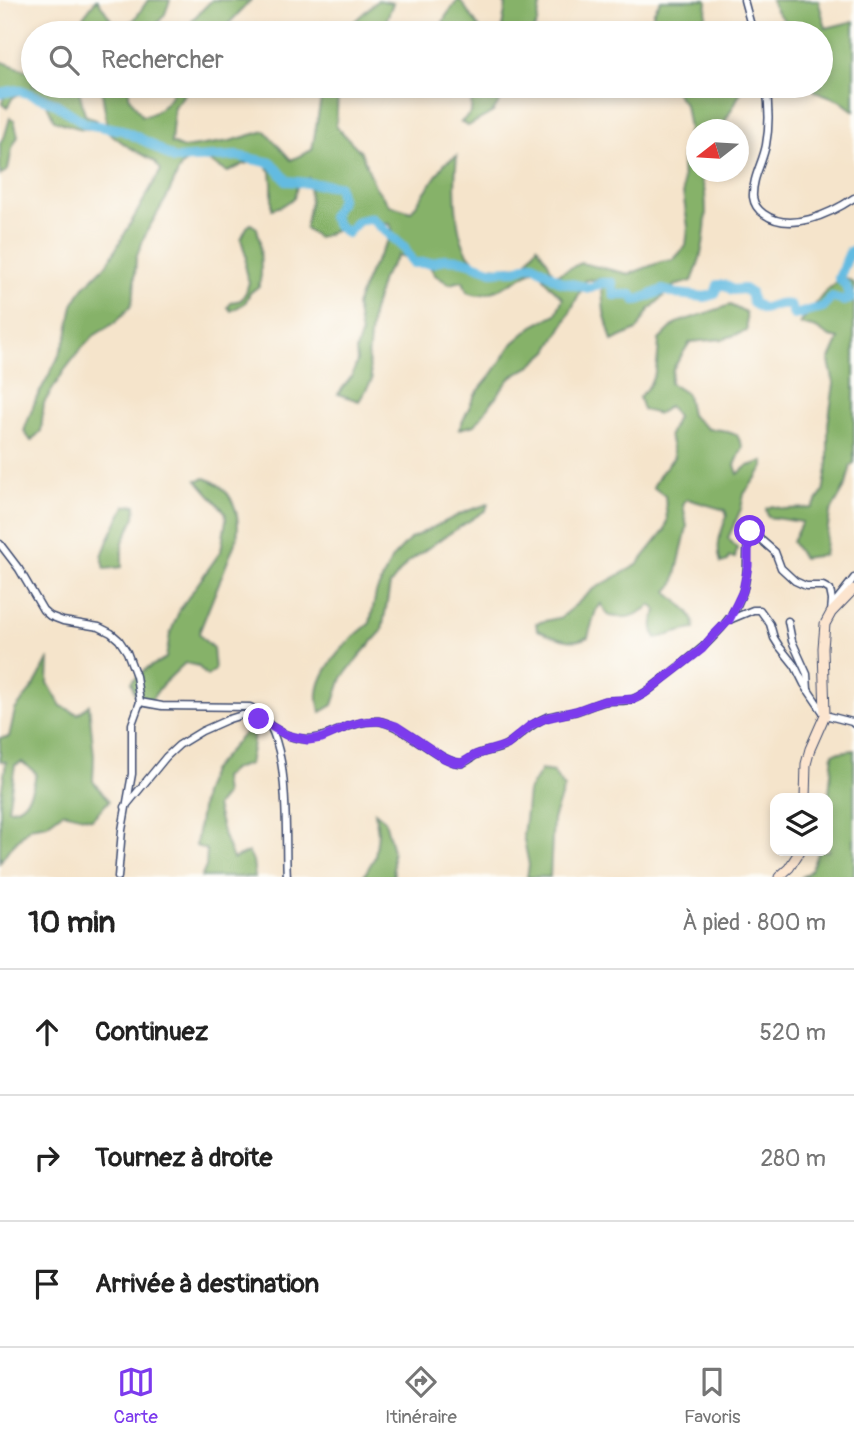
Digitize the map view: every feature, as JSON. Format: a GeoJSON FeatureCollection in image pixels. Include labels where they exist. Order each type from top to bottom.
{"type":"FeatureCollection","features":[{"type":"Feature","properties":{"kind":"street"},"geometry":{"type":"LineString","coordinates":[[744,0],[750,21]]}},
{"type":"Feature","properties":{"kind":"street"},"geometry":{"type":"LineString","coordinates":[[767,98],[769,117],[766,146],[754,181],[753,199],[759,211],[770,219],[785,222],[806,221],[854,198]]}},
{"type":"Feature","properties":{"kind":"street"},"geometry":{"type":"LineString","coordinates":[[125,807],[170,752],[202,731],[234,717],[255,716],[286,735],[308,740],[322,738],[363,722],[379,721],[396,726],[444,758],[462,763],[475,755],[507,745],[531,725],[546,718],[604,701],[634,699],[702,649],[729,620],[743,591],[750,531],[775,552],[781,568],[795,581],[806,586],[827,587],[831,594],[832,609]]}},
{"type":"Feature","properties":{"kind":"street"},"geometry":{"type":"LineString","coordinates":[[0,544],[19,569],[43,610],[63,621],[99,626],[111,633],[127,652],[136,676],[140,702],[132,724],[132,774],[125,807],[118,877]]}},
{"type":"Feature","properties":{"kind":"street"},"geometry":{"type":"LineString","coordinates":[[805,793],[806,764],[810,748],[825,715],[823,632],[827,617],[854,578]]}},
{"type":"Feature","properties":{"kind":"street"},"geometry":{"type":"LineString","coordinates":[[832,609],[854,589]]}},
{"type":"Feature","properties":{"kind":"street"},"geometry":{"type":"LineString","coordinates":[[729,620],[753,610],[760,610],[770,624],[774,638],[825,715],[853,723]]}},
{"type":"Feature","properties":{"kind":"street"},"geometry":{"type":"LineString","coordinates":[[788,621],[792,640],[807,674],[808,692]]}},
{"type":"Feature","properties":{"kind":"street"},"geometry":{"type":"LineString","coordinates":[[140,702],[162,706],[250,707],[259,711],[278,745],[282,765],[287,877]]}},
{"type":"Feature","properties":{"kind":"street"},"geometry":{"type":"LineString","coordinates":[[779,877],[797,856]]}},
{"type":"Feature","properties":{"kind":"green space"},"geometry":{"type":"Polygon","coordinates":[[[98,0],[112,21],[84,21],[83,17],[98,0]]]}},
{"type":"Feature","properties":{"kind":"green space"},"geometry":{"type":"Polygon","coordinates":[[[148,0],[170,0],[159,21],[132,21],[148,0]]]}},
{"type":"Feature","properties":{"kind":"green space"},"geometry":{"type":"Polygon","coordinates":[[[212,0],[251,0],[231,21],[192,21],[212,0]]]}},
{"type":"Feature","properties":{"kind":"green space"},"geometry":{"type":"Polygon","coordinates":[[[378,0],[393,3],[386,21],[355,21],[378,0]]]}},
{"type":"Feature","properties":{"kind":"green space"},"geometry":{"type":"Polygon","coordinates":[[[460,0],[475,21],[444,21],[460,0]]]}},
{"type":"Feature","properties":{"kind":"green space"},"geometry":{"type":"Polygon","coordinates":[[[500,0],[541,0],[538,21],[503,21],[506,5],[500,0]]]}},
{"type":"Feature","properties":{"kind":"green space"},"geometry":{"type":"Polygon","coordinates":[[[661,0],[707,1],[705,21],[655,21],[653,13],[661,0]]]}},
{"type":"Feature","properties":{"kind":"green space"},"geometry":{"type":"Polygon","coordinates":[[[771,0],[818,0],[824,21],[786,21],[771,0]]]}},
{"type":"Feature","properties":{"kind":"green space"},"geometry":{"type":"Polygon","coordinates":[[[854,21],[854,111],[833,98],[833,26],[854,21]]]}},
{"type":"Feature","properties":{"kind":"green space"},"geometry":{"type":"Polygon","coordinates":[[[0,61],[21,69],[21,95],[13,97],[7,108],[2,104],[5,92],[0,90],[0,61]]]}},
{"type":"Feature","properties":{"kind":"green space"},"geometry":{"type":"Polygon","coordinates":[[[44,98],[81,98],[85,115],[100,125],[83,129],[54,120],[44,98]]]}},
{"type":"Feature","properties":{"kind":"green space"},"geometry":{"type":"Polygon","coordinates":[[[103,98],[130,98],[142,116],[152,113],[168,98],[181,98],[174,107],[171,143],[183,148],[230,141],[265,131],[291,160],[312,150],[321,98],[338,98],[336,126],[361,152],[375,186],[389,205],[411,212],[445,163],[457,156],[455,181],[459,230],[470,256],[483,265],[514,266],[526,264],[537,246],[554,276],[581,263],[629,274],[673,260],[686,246],[688,227],[682,158],[686,141],[686,182],[702,182],[705,190],[706,215],[702,249],[692,281],[674,286],[649,310],[637,330],[612,341],[604,312],[602,290],[606,279],[586,280],[548,351],[531,366],[511,377],[475,425],[459,429],[475,395],[513,343],[533,326],[556,314],[563,298],[537,268],[501,288],[478,295],[467,292],[463,281],[449,284],[435,275],[426,260],[398,255],[382,279],[372,315],[368,359],[372,380],[359,401],[338,394],[352,376],[357,361],[356,350],[361,335],[356,305],[370,271],[393,232],[390,224],[365,221],[355,229],[334,231],[318,238],[305,228],[310,203],[309,178],[298,183],[294,198],[272,209],[271,171],[260,161],[244,164],[228,172],[203,158],[191,159],[181,166],[147,231],[136,258],[131,306],[116,322],[95,335],[64,371],[44,403],[41,431],[31,441],[24,431],[36,399],[67,336],[73,305],[83,288],[108,263],[161,170],[154,161],[107,131],[103,98]]]}},
{"type":"Feature","properties":{"kind":"green space"},"geometry":{"type":"Polygon","coordinates":[[[472,98],[502,98],[493,112],[468,126],[461,122],[471,113],[472,98]]]}},
{"type":"Feature","properties":{"kind":"green space"},"geometry":{"type":"Polygon","coordinates":[[[680,98],[738,98],[726,119],[687,119],[685,105],[680,98]]]}},
{"type":"Feature","properties":{"kind":"green space"},"geometry":{"type":"Polygon","coordinates":[[[10,118],[14,120],[18,136],[12,148],[8,170],[0,175],[0,143],[10,118]]]}},
{"type":"Feature","properties":{"kind":"green space"},"geometry":{"type":"Polygon","coordinates":[[[251,224],[257,228],[260,241],[259,286],[250,293],[245,303],[231,311],[228,307],[232,302],[241,300],[249,282],[241,239],[251,224]]]}},
{"type":"Feature","properties":{"kind":"green space"},"geometry":{"type":"Polygon","coordinates":[[[843,277],[854,283],[854,463],[851,465],[846,485],[830,513],[824,555],[803,558],[792,542],[802,522],[768,517],[766,509],[772,506],[784,509],[812,508],[823,492],[834,384],[829,361],[839,339],[800,324],[826,291],[843,277]]]}},
{"type":"Feature","properties":{"kind":"green space"},"geometry":{"type":"Polygon","coordinates":[[[730,305],[746,313],[747,331],[723,339],[690,342],[673,369],[670,383],[687,394],[691,415],[708,429],[737,435],[743,447],[735,465],[738,474],[746,467],[764,461],[764,467],[744,494],[741,509],[728,538],[737,548],[735,558],[729,557],[728,561],[721,563],[719,556],[720,539],[727,516],[725,510],[687,499],[683,504],[687,527],[674,584],[667,591],[691,616],[695,629],[656,638],[653,624],[657,611],[651,605],[636,615],[621,617],[609,616],[601,604],[596,610],[588,637],[582,640],[569,640],[537,630],[536,623],[562,617],[592,590],[637,565],[665,530],[665,496],[653,487],[674,457],[669,435],[677,417],[669,406],[658,414],[643,410],[639,397],[650,385],[655,372],[659,340],[676,323],[730,305]]]}},
{"type":"Feature","properties":{"kind":"green space"},"geometry":{"type":"Polygon","coordinates":[[[205,478],[222,487],[228,494],[235,510],[238,528],[237,538],[199,633],[213,648],[215,670],[207,676],[198,666],[185,663],[151,700],[135,694],[131,682],[146,669],[166,658],[170,634],[180,609],[221,551],[225,512],[197,480],[205,478]]]}},
{"type":"Feature","properties":{"kind":"green space"},"geometry":{"type":"Polygon","coordinates":[[[488,504],[486,510],[407,563],[390,585],[382,631],[342,678],[333,705],[321,712],[318,699],[324,674],[340,650],[370,623],[376,593],[392,558],[411,538],[488,504]]]}},
{"type":"Feature","properties":{"kind":"green space"},"geometry":{"type":"Polygon","coordinates":[[[136,505],[135,517],[122,544],[122,567],[105,569],[102,556],[109,538],[125,506],[136,505]]]}},
{"type":"Feature","properties":{"kind":"green space"},"geometry":{"type":"Polygon","coordinates":[[[49,658],[48,683],[61,706],[78,714],[89,705],[94,756],[93,781],[109,801],[92,819],[63,812],[47,824],[30,827],[0,862],[0,800],[6,762],[0,761],[0,738],[9,737],[15,710],[34,686],[49,658]],[[22,762],[15,765],[8,809],[20,806],[28,797],[36,773],[22,762]]]}},
{"type":"Feature","properties":{"kind":"green space"},"geometry":{"type":"Polygon","coordinates":[[[254,726],[249,764],[234,769],[223,778],[225,795],[216,806],[233,859],[248,852],[253,861],[255,877],[201,877],[206,867],[207,850],[196,846],[203,794],[211,771],[248,729],[254,726]]]}},
{"type":"Feature","properties":{"kind":"green space"},"geometry":{"type":"Polygon","coordinates":[[[854,750],[854,877],[802,877],[811,870],[816,856],[833,856],[833,793],[829,793],[833,753],[854,750]]]}},
{"type":"Feature","properties":{"kind":"green space"},"geometry":{"type":"Polygon","coordinates":[[[541,770],[553,772],[564,788],[553,819],[550,877],[527,877],[529,865],[523,835],[528,791],[541,770]]]}},
{"type":"Feature","properties":{"kind":"green space"},"geometry":{"type":"Polygon","coordinates":[[[375,812],[385,820],[392,847],[394,877],[363,877],[375,857],[378,833],[375,812]]]}},
{"type":"Feature","properties":{"kind":"waterway"},"geometry":{"type":"LineString","coordinates":[[0,93],[21,91]]}},
{"type":"Feature","properties":{"kind":"waterway"},"geometry":{"type":"LineString","coordinates":[[41,98],[53,102],[86,124],[122,130],[174,159],[237,156],[272,163],[287,181],[338,186],[341,199],[332,217],[337,225],[347,233],[358,221],[371,218],[404,248],[413,263],[462,260],[492,271],[516,270],[533,264],[561,282],[590,288],[601,283],[612,283],[614,295],[632,295],[636,301],[663,290],[705,297],[715,294],[718,285],[725,285],[732,290],[744,289],[750,293],[753,303],[763,309],[778,304],[790,305],[794,315],[823,307],[832,297],[844,301],[850,299],[846,286],[839,278],[850,252],[854,250]]}},
{"type":"Feature","properties":{"kind":"route"},"geometry":{"type":"LineString","coordinates":[[259,719],[275,730],[303,740],[322,738],[363,722],[379,721],[396,726],[444,758],[462,763],[475,755],[507,745],[531,725],[546,718],[604,701],[634,699],[702,649],[729,620],[743,591],[750,531]]}}]}
